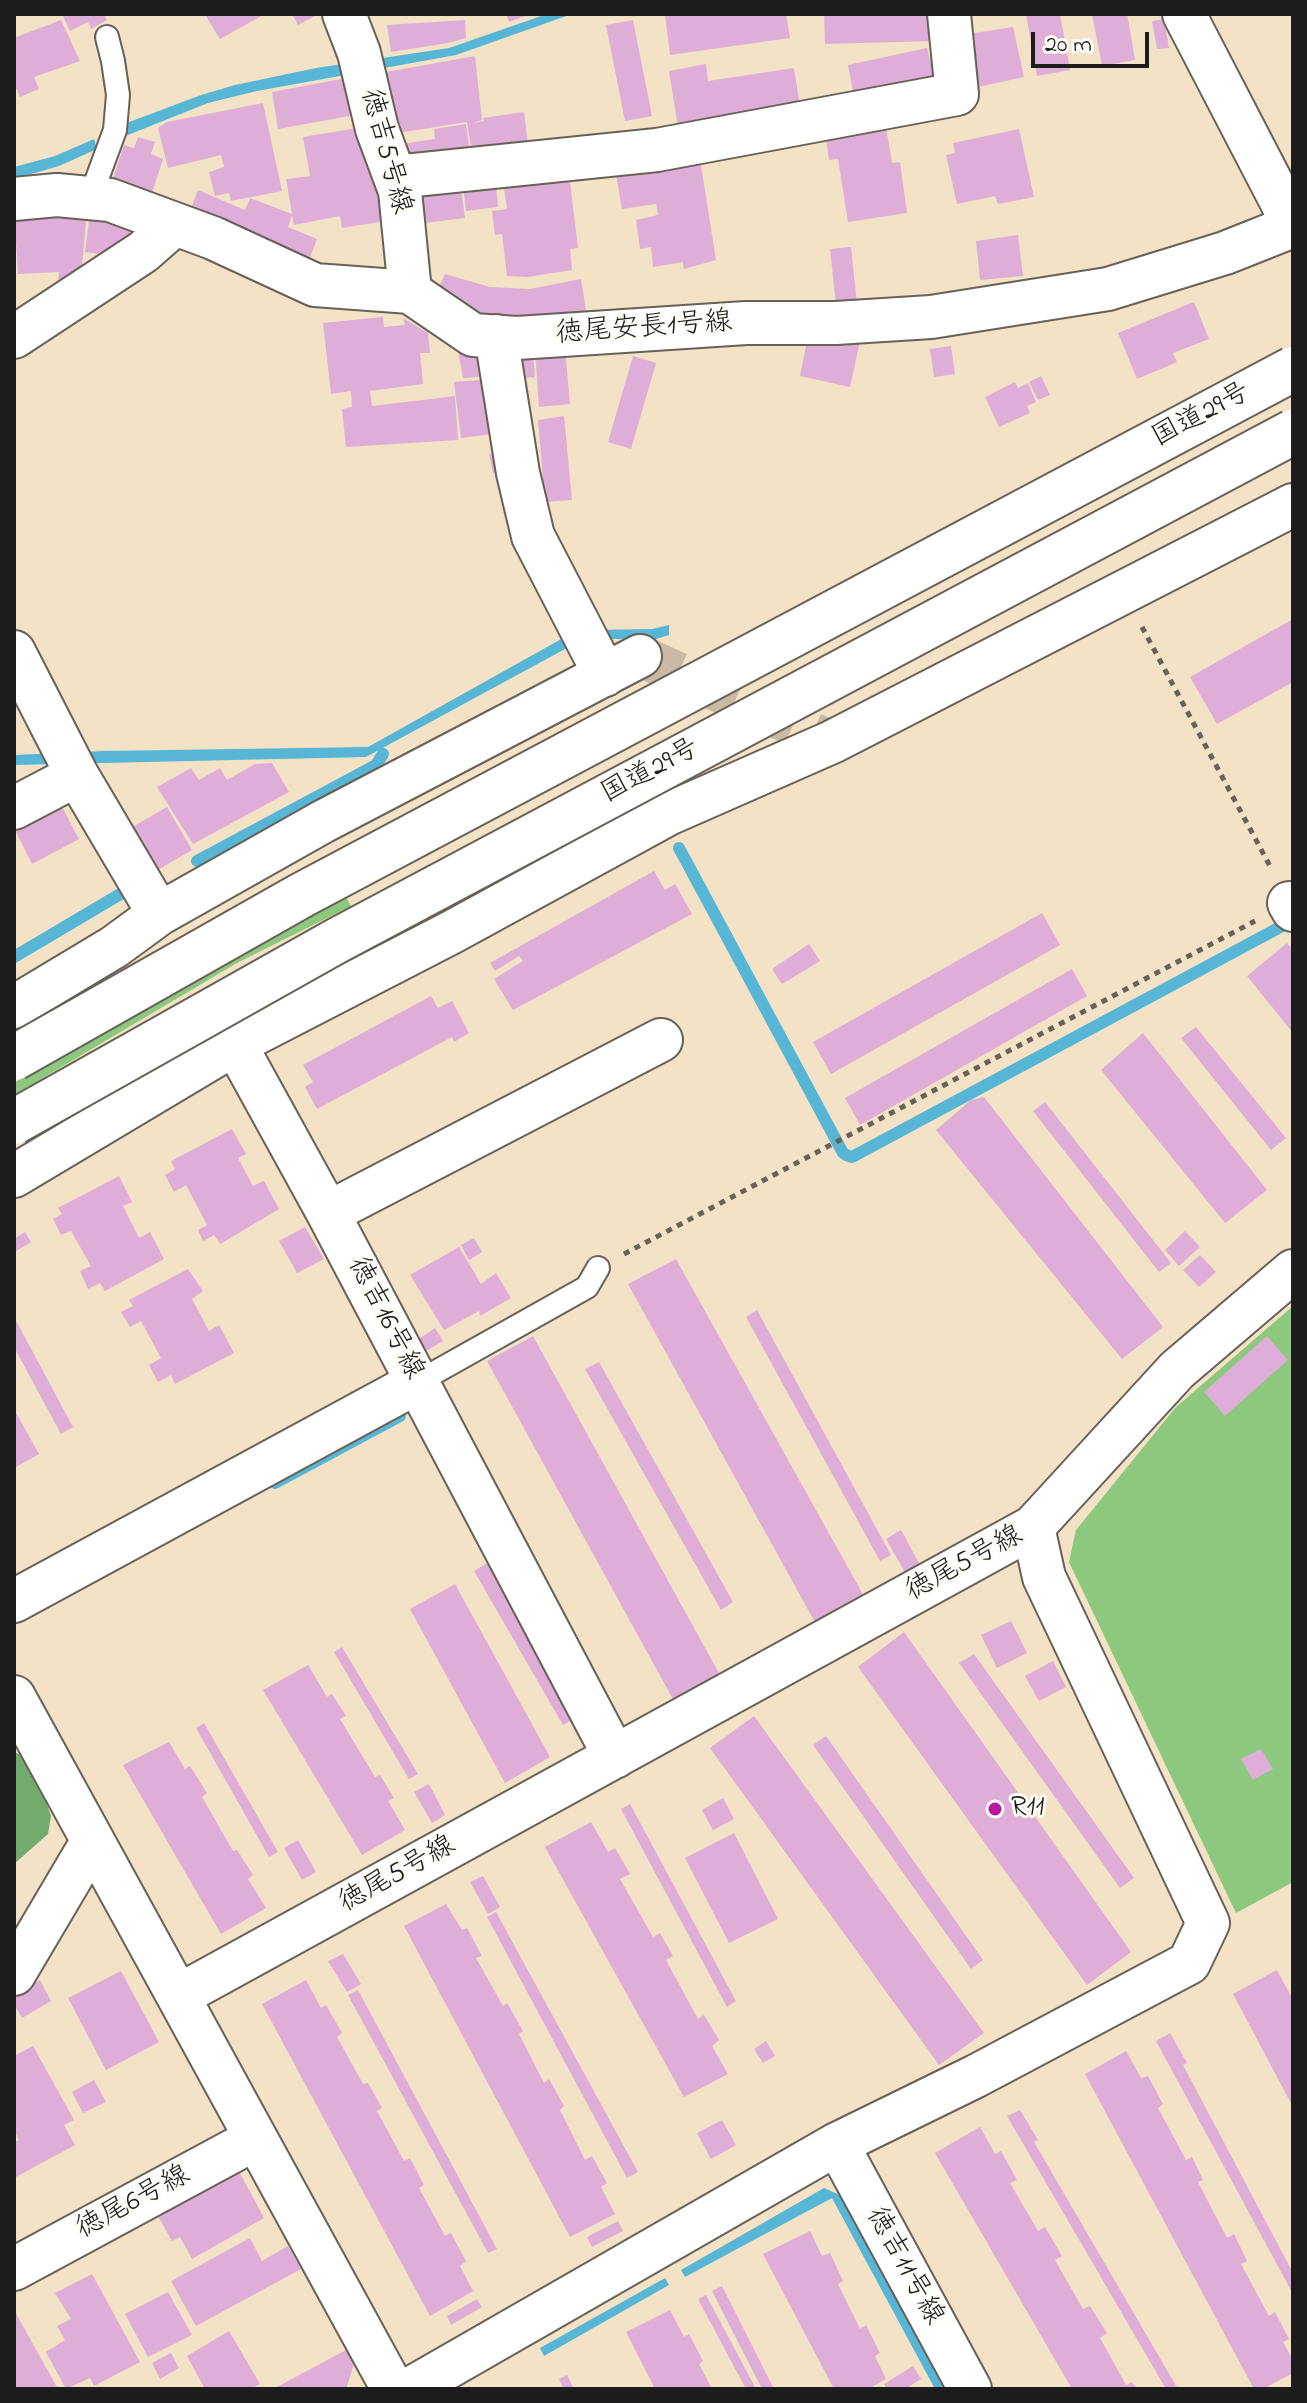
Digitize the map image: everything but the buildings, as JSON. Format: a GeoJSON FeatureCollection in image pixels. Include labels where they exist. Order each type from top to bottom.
{"type":"FeatureCollection","features":[{"type":"Feature","properties":{"kind":"highway","name":"国道29号"},"geometry":{"type":"LineString","coordinates":[[14,1058],[302,895],[1293,369]]}},
{"type":"Feature","properties":{"kind":"highway","name":"国道29号"},"geometry":{"type":"LineString","coordinates":[[14,1122],[338,940],[1293,432]]}},
{"type":"Feature","properties":{"kind":"street","name":"徳吉5号線"},"geometry":{"type":"LineString","coordinates":[[344,14],[359,53],[377,129],[400,191],[410,292]]}},
{"type":"Feature","properties":{"kind":"street"},"geometry":{"type":"LineString","coordinates":[[395,177],[429,171],[657,150],[957,94],[949,14]]}},
{"type":"Feature","properties":{"kind":"street"},"geometry":{"type":"LineString","coordinates":[[1184,14],[1293,225]]}},
{"type":"Feature","properties":{"kind":"street"},"geometry":{"type":"LineString","coordinates":[[14,199],[57,195],[110,200],[175,224],[315,285],[410,292]]}},
{"type":"Feature","properties":{"kind":"street"},"geometry":{"type":"LineString","coordinates":[[14,337],[143,252],[175,224]]}},
{"type":"Feature","properties":{"kind":"street","name":"徳尾安長1号線"},"geometry":{"type":"LineString","coordinates":[[410,292],[473,335],[517,338],[746,323],[836,323],[931,317],[1108,289],[1225,253],[1293,225]]}},
{"type":"Feature","properties":{"kind":"street"},"geometry":{"type":"LineString","coordinates":[[14,1007],[114,947],[159,914],[324,821],[622,666],[533,536],[518,473],[496,336]]}},
{"type":"Feature","properties":{"kind":"street"},"geometry":{"type":"LineString","coordinates":[[14,1176],[235,1044],[452,932],[668,814],[832,742],[1293,505]]}},
{"type":"Feature","properties":{"kind":"street"},"geometry":{"type":"LineString","coordinates":[[14,652],[77,775],[159,914]]}},
{"type":"Feature","properties":{"kind":"street"},"geometry":{"type":"LineString","coordinates":[[14,808],[77,775]]}},
{"type":"Feature","properties":{"kind":"street"},"geometry":{"type":"LineString","coordinates":[[328,1213],[661,1040]]}},
{"type":"Feature","properties":{"kind":"street","name":"徳吉16号線"},"geometry":{"type":"LineString","coordinates":[[235,1044],[328,1213],[615,1757]]}},
{"type":"Feature","properties":{"kind":"street"},"geometry":{"type":"LineString","coordinates":[[1033,1527],[1177,1370],[1293,1271]]}},
{"type":"Feature","properties":{"kind":"street"},"geometry":{"type":"LineString","coordinates":[[14,1601],[416,1383]]}},
{"type":"Feature","properties":{"kind":"street","name":"徳尾5号線"},"geometry":{"type":"LineString","coordinates":[[178,1996],[1033,1527],[1044,1577],[1208,1923],[1189,1963],[976,2076],[837,2144],[410,2389]]}},
{"type":"Feature","properties":{"kind":"street"},"geometry":{"type":"LineString","coordinates":[[14,1697],[393,2389]]}},
{"type":"Feature","properties":{"kind":"street"},"geometry":{"type":"LineString","coordinates":[[14,1974],[92,1842]]}},
{"type":"Feature","properties":{"kind":"street","name":"徳尾6号線"},"geometry":{"type":"LineString","coordinates":[[14,2269],[255,2139]]}},
{"type":"Feature","properties":{"kind":"street","name":"徳吉11号線"},"geometry":{"type":"LineString","coordinates":[[837,2144],[970,2389]]}},
{"type":"Feature","properties":{"kind":"lane"},"geometry":{"type":"LineString","coordinates":[[90,198],[115,130],[118,95],[107,37]]}},
{"type":"Feature","properties":{"kind":"lane"},"geometry":{"type":"LineString","coordinates":[[416,1383],[587,1287],[598,1268]]}},
{"type":"Feature","properties":{"kind":"path"},"geometry":{"type":"LineString","coordinates":[[598,1268],[1291,906],[1123,593]]}},
{"type":"Feature","properties":{"kind":"green space"},"geometry":{"type":"Polygon","coordinates":[[[346,897],[351,906],[237,963],[14,1095],[14,1083],[98,1033],[346,897]]]}},
{"type":"Feature","properties":{"kind":"green space"},"geometry":{"type":"Polygon","coordinates":[[[1293,1306],[1293,1882],[1236,1913],[1069,1562],[1076,1530],[1176,1407],[1293,1306]]]}},
{"type":"Feature","properties":{"kind":"green space"},"geometry":{"type":"Polygon","coordinates":[[[14,1752],[30,1759],[43,1782],[51,1816],[48,1834],[14,1864],[14,1752]]]}},
{"type":"Feature","properties":{"kind":"water"},"geometry":{"type":"Polygon","coordinates":[[[547,14],[572,14],[456,55],[257,91],[208,103],[123,137],[124,124],[235,85],[316,68],[449,48],[547,14]]]}},
{"type":"Feature","properties":{"kind":"water"},"geometry":{"type":"Polygon","coordinates":[[[94,139],[97,149],[59,166],[14,179],[14,167],[55,156],[94,139]]]}},
{"type":"Feature","properties":{"kind":"water"},"geometry":{"type":"Polygon","coordinates":[[[669,625],[669,635],[656,639],[594,639],[593,630],[652,629],[669,625]]]}},
{"type":"Feature","properties":{"kind":"water"},"geometry":{"type":"Polygon","coordinates":[[[572,633],[578,642],[366,757],[14,765],[14,755],[368,747],[572,633]]]}},
{"type":"Feature","properties":{"kind":"water"},"geometry":{"type":"Polygon","coordinates":[[[824,2188],[842,2196],[944,2389],[935,2389],[832,2198],[685,2277],[681,2270],[824,2188]]]}},
{"type":"Feature","properties":{"kind":"water"},"geometry":{"type":"Polygon","coordinates":[[[665,2278],[669,2285],[544,2356],[540,2348],[665,2278]]]}},
{"type":"Feature","properties":{"kind":"waterway"},"geometry":{"type":"LineString","coordinates":[[197,861],[376,765],[383,754]]}},
{"type":"Feature","properties":{"kind":"waterway"},"geometry":{"type":"LineString","coordinates":[[679,848],[843,1153]]}},
{"type":"Feature","properties":{"kind":"waterway"},"geometry":{"type":"LineString","coordinates":[[14,957],[122,893]]}},
{"type":"Feature","properties":{"kind":"waterway"},"geometry":{"type":"LineString","coordinates":[[846,1155],[852,1157],[1284,925]]}},
{"type":"Feature","properties":{"kind":"waterway"},"geometry":{"type":"LineString","coordinates":[[275,1483],[400,1416]]}},
{"type":"Feature","properties":{"kind":"tunnel"},"geometry":{"type":"LineString","coordinates":[[640,656],[832,742]]}},
{"type":"Feature","properties":{"kind":"place","name":"R11"},"geometry":{"type":"Point","coordinates":[995,1809]}}]}
